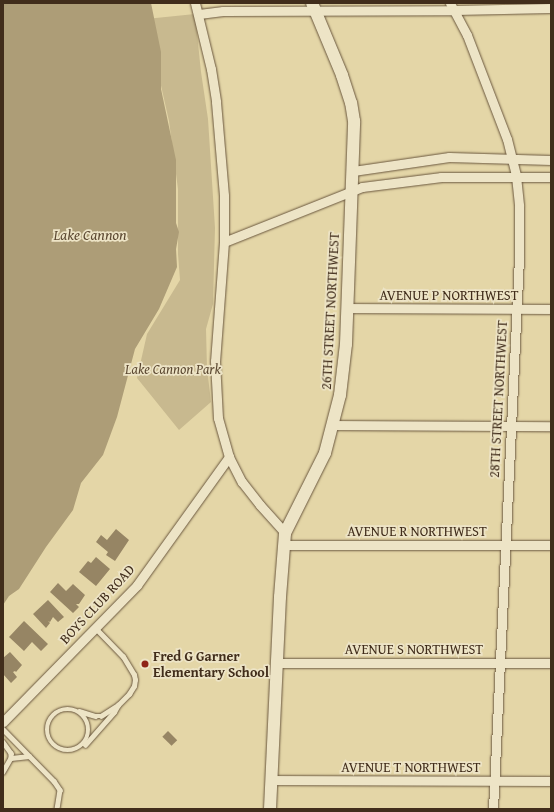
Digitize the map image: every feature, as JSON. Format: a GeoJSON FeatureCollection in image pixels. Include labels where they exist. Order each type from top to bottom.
{"type":"FeatureCollection","features":[{"type":"Feature","properties":{"kind":"street"},"geometry":{"type":"LineString","coordinates":[[195,3],[208,51],[216,102],[224,196],[224,242],[216,339],[215,384],[218,418],[229,458],[242,482],[260,505],[285,532]]}},
{"type":"Feature","properties":{"kind":"street"},"geometry":{"type":"LineString","coordinates":[[198,14],[223,11],[314,7],[551,8]]}},
{"type":"Feature","properties":{"kind":"street","name":"26TH STREET NORTHWEST"},"geometry":{"type":"LineString","coordinates":[[270,809],[283,545],[285,532],[322,459],[334,425],[344,371],[354,132],[351,103],[342,75],[314,7]]}},
{"type":"Feature","properties":{"kind":"street","name":"28TH STREET NORTHWEST"},"geometry":{"type":"LineString","coordinates":[[453,7],[467,35],[500,121],[513,160],[516,176],[520,229],[493,809]]}},
{"type":"Feature","properties":{"kind":"street"},"geometry":{"type":"LineString","coordinates":[[353,171],[449,157],[551,160]]}},
{"type":"Feature","properties":{"kind":"street"},"geometry":{"type":"LineString","coordinates":[[224,242],[362,187],[424,179],[516,176],[551,177]]}},
{"type":"Feature","properties":{"kind":"street","name":"AVENUE P NORTHWEST"},"geometry":{"type":"LineString","coordinates":[[346,308],[551,309]]}},
{"type":"Feature","properties":{"kind":"street"},"geometry":{"type":"LineString","coordinates":[[334,425],[551,426]]}},
{"type":"Feature","properties":{"kind":"street","name":"BOYS CLUB ROAD"},"geometry":{"type":"LineString","coordinates":[[3,722],[138,585],[229,458]]}},
{"type":"Feature","properties":{"kind":"street","name":"AVENUE R NORTHWEST"},"geometry":{"type":"LineString","coordinates":[[283,545],[551,545]]}},
{"type":"Feature","properties":{"kind":"street","name":"AVENUE S NORTHWEST"},"geometry":{"type":"LineString","coordinates":[[277,662],[551,663]]}},
{"type":"Feature","properties":{"kind":"street","name":"AVENUE T NORTHWEST"},"geometry":{"type":"LineString","coordinates":[[271,780],[551,781]]}},
{"type":"Feature","properties":{"kind":"lane"},"geometry":{"type":"LineString","coordinates":[[95,628],[123,657],[134,675],[134,686],[129,694],[118,705],[100,716],[71,709],[57,712],[48,722],[47,736],[49,742],[60,751],[74,751],[85,745],[114,712],[118,705]]}},
{"type":"Feature","properties":{"kind":"lane"},"geometry":{"type":"LineString","coordinates":[[78,711],[88,722],[89,728],[85,745]]}},
{"type":"Feature","properties":{"kind":"lane"},"geometry":{"type":"LineString","coordinates":[[3,729],[54,781],[60,790],[57,809]]}},
{"type":"Feature","properties":{"kind":"lane"},"geometry":{"type":"LineString","coordinates":[[3,742],[11,753],[11,758],[3,772]]}},
{"type":"Feature","properties":{"kind":"lane"},"geometry":{"type":"LineString","coordinates":[[11,758],[29,756]]}},
{"type":"Feature","properties":{"kind":"green space","name":"Lake Cannon Park"},"geometry":{"type":"Polygon","coordinates":[[[195,14],[208,119],[215,228],[213,304],[206,329],[207,368],[211,402],[179,430],[137,378],[147,334],[180,280],[178,254],[178,189],[169,121],[146,19],[195,14]]]}},
{"type":"Feature","properties":{"kind":"water","name":"Lake Cannon"},"geometry":{"type":"Polygon","coordinates":[[[3,3],[151,3],[161,52],[161,89],[176,160],[176,223],[179,232],[176,249],[177,267],[159,309],[135,349],[117,417],[103,455],[81,483],[73,510],[46,547],[19,589],[9,596],[3,605],[3,3]]]}},
{"type":"Feature","properties":{"kind":"building"},"geometry":{"type":"Polygon","coordinates":[[[116,529],[129,540],[115,561],[106,555],[108,552],[96,542],[101,535],[107,540],[116,529]]]}},
{"type":"Feature","properties":{"kind":"building"},"geometry":{"type":"Polygon","coordinates":[[[96,557],[110,569],[96,586],[79,572],[88,561],[91,563],[96,557]]]}},
{"type":"Feature","properties":{"kind":"building"},"geometry":{"type":"Polygon","coordinates":[[[58,583],[66,591],[73,584],[85,595],[79,604],[76,604],[79,607],[73,613],[50,592],[58,583]]]}},
{"type":"Feature","properties":{"kind":"building"},"geometry":{"type":"Polygon","coordinates":[[[48,600],[64,617],[58,622],[53,617],[50,622],[48,621],[50,623],[46,628],[33,614],[48,600]]]}},
{"type":"Feature","properties":{"kind":"building"},"geometry":{"type":"Polygon","coordinates":[[[24,621],[48,644],[41,651],[32,642],[24,651],[9,637],[24,621]]]}},
{"type":"Feature","properties":{"kind":"building"},"geometry":{"type":"Polygon","coordinates":[[[10,652],[22,665],[16,672],[13,672],[17,677],[11,683],[3,674],[3,658],[10,652]]]}},
{"type":"Feature","properties":{"kind":"building"},"geometry":{"type":"Polygon","coordinates":[[[168,731],[177,740],[172,746],[162,737],[168,731]]]}},
{"type":"Feature","properties":{"kind":"place","name":"Fred G Garner Elementary School"},"geometry":{"type":"Point","coordinates":[145,664]}}]}
